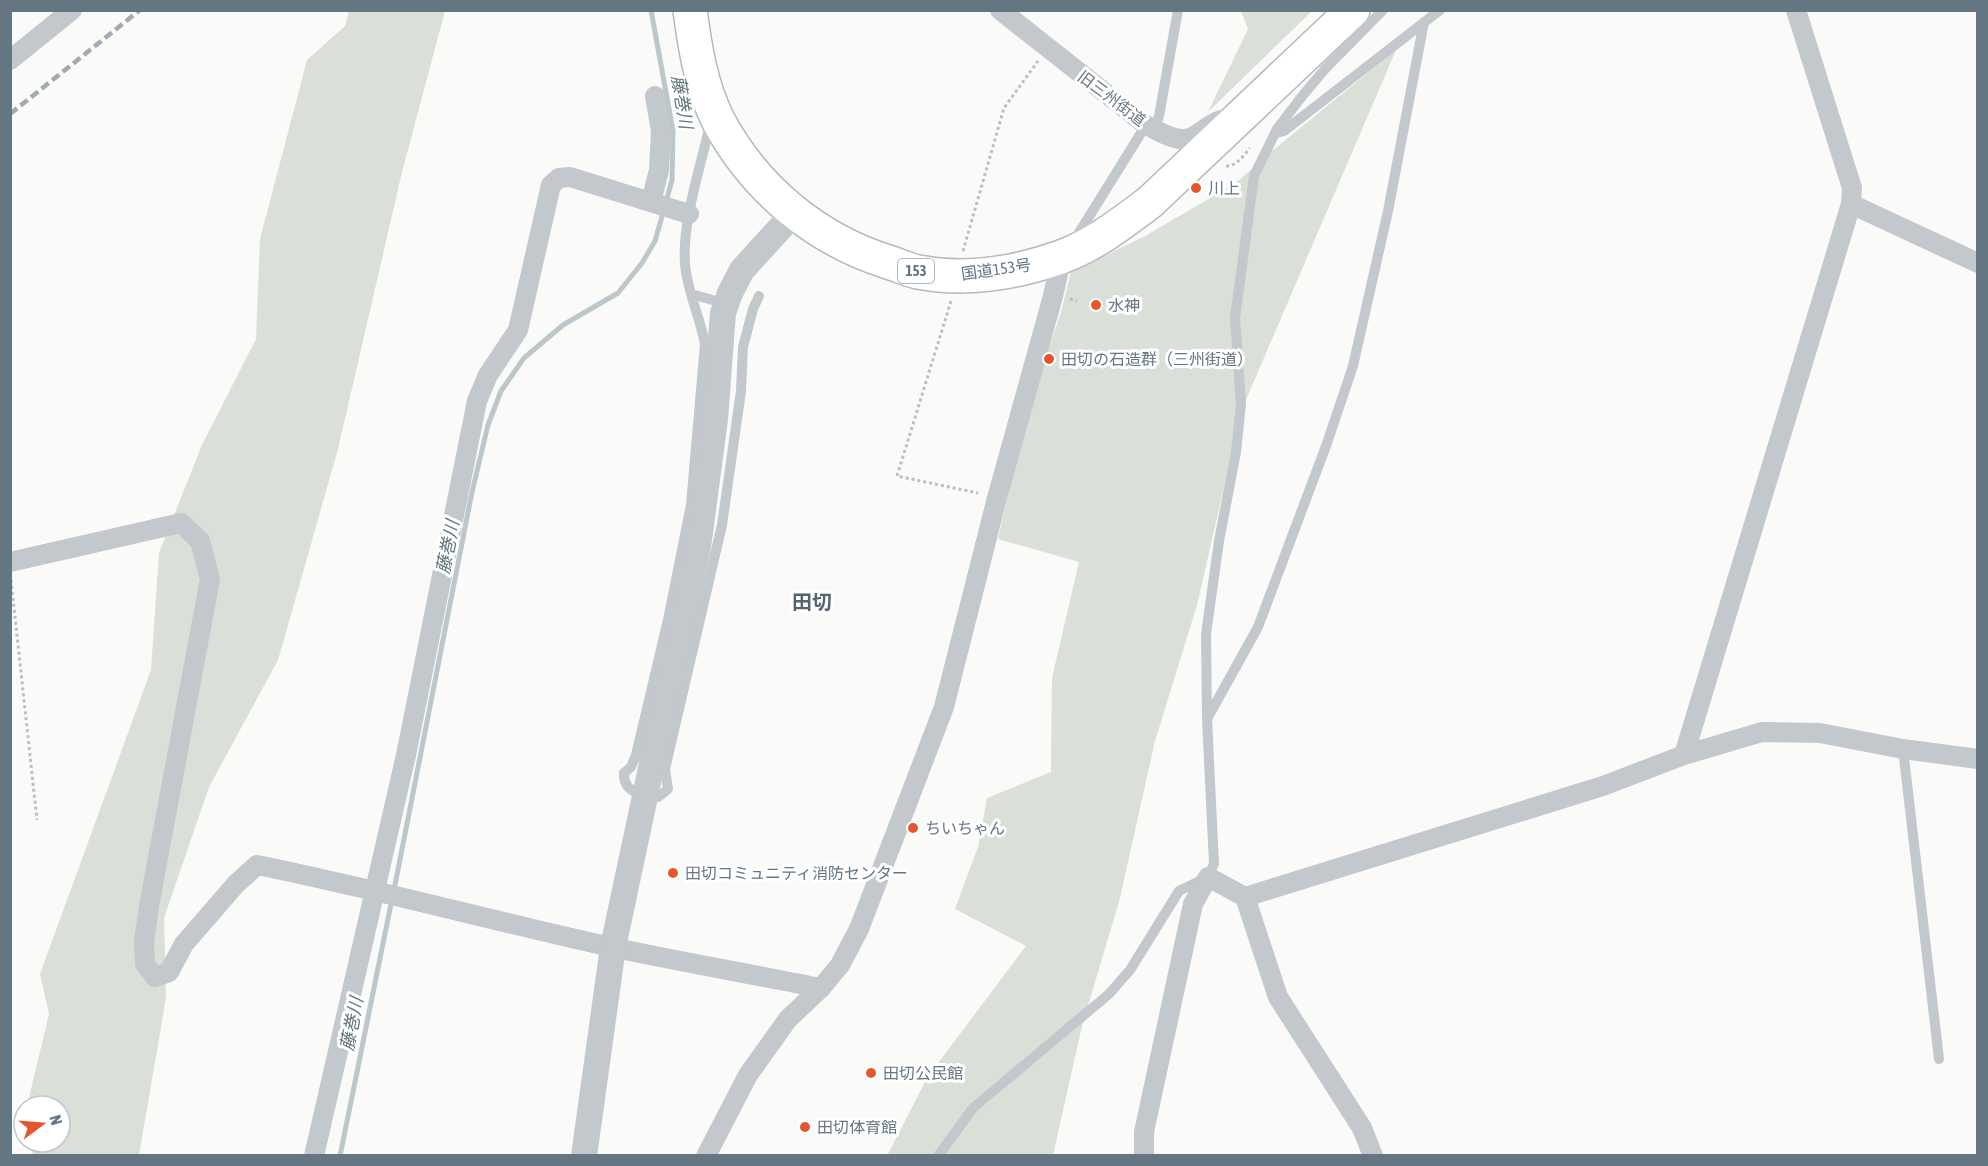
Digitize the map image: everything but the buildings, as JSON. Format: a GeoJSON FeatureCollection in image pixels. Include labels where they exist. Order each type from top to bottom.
{"type":"FeatureCollection","features":[{"type":"Feature","properties":{"kind":"highway","name":"国道153号"},"geometry":{"type":"LineString","coordinates":[[690,10],[696,53],[718,119],[755,175],[794,213],[824,235],[877,259],[917,272],[975,276],[1024,268],[1070,253],[1099,239],[1150,202],[1353,10]]}},
{"type":"Feature","properties":{"kind":"street"},"geometry":{"type":"LineString","coordinates":[[10,60],[72,10]]}},
{"type":"Feature","properties":{"kind":"street","name":"旧三州街道"},"geometry":{"type":"LineString","coordinates":[[1000,10],[1150,127],[1182,140],[1193,137],[1220,120],[1236,122]]}},
{"type":"Feature","properties":{"kind":"street"},"geometry":{"type":"LineString","coordinates":[[1684,755],[1851,204],[1852,188],[1796,10]]}},
{"type":"Feature","properties":{"kind":"street"},"geometry":{"type":"LineString","coordinates":[[653,203],[659,170],[661,131],[655,96]]}},
{"type":"Feature","properties":{"kind":"street"},"geometry":{"type":"LineString","coordinates":[[314,1155],[406,755],[477,401],[489,375],[518,330],[551,185],[560,178],[570,177],[682,212]]}},
{"type":"Feature","properties":{"kind":"street"},"geometry":{"type":"LineString","coordinates":[[1851,204],[1977,262]]}},
{"type":"Feature","properties":{"kind":"street"},"geometry":{"type":"LineString","coordinates":[[584,1155],[613,947],[698,547],[715,419],[723,313],[742,270],[794,213]]}},
{"type":"Feature","properties":{"kind":"street"},"geometry":{"type":"LineString","coordinates":[[706,1155],[748,1075],[788,1019],[821,988],[840,965],[859,929],[944,707],[997,498],[1053,296],[1070,253]]}},
{"type":"Feature","properties":{"kind":"street"},"geometry":{"type":"LineString","coordinates":[[10,562],[181,523],[200,541],[210,579],[149,906],[144,942],[145,964],[154,977],[169,972],[184,944],[236,884],[257,865],[341,882],[613,947],[821,988]]}},
{"type":"Feature","properties":{"kind":"street"},"geometry":{"type":"LineString","coordinates":[[1245,897],[1603,786],[1684,755],[1762,732],[1820,733],[1903,749],[1977,759]]}},
{"type":"Feature","properties":{"kind":"street"},"geometry":{"type":"LineString","coordinates":[[1143,1155],[1144,1132],[1193,904],[1208,877],[1245,897],[1278,997],[1362,1128],[1373,1155]]}},
{"type":"Feature","properties":{"kind":"lane"},"geometry":{"type":"LineString","coordinates":[[1070,253],[1077,236],[1159,116],[1178,10]]}},
{"type":"Feature","properties":{"kind":"lane"},"geometry":{"type":"LineString","coordinates":[[938,1155],[973,1108],[1109,994],[1130,970],[1179,891],[1208,877],[1214,864],[1207,720],[1206,634],[1219,541],[1236,452],[1240,404],[1234,318],[1254,176],[1275,133],[1325,69],[1383,10]]}},
{"type":"Feature","properties":{"kind":"lane"},"geometry":{"type":"LineString","coordinates":[[1275,133],[1284,132],[1440,10]]}},
{"type":"Feature","properties":{"kind":"lane"},"geometry":{"type":"LineString","coordinates":[[1207,720],[1258,627],[1326,446],[1353,366],[1388,211],[1424,22]]}},
{"type":"Feature","properties":{"kind":"lane"},"geometry":{"type":"LineString","coordinates":[[708,133],[682,212],[685,264],[691,294],[702,324],[705,344],[691,505],[668,620],[636,755],[631,767],[624,773],[624,780],[633,792],[644,796],[657,798],[668,789],[665,769],[722,525],[741,391],[748,308],[759,296]]}},
{"type":"Feature","properties":{"kind":"lane"},"geometry":{"type":"LineString","coordinates":[[691,294],[716,301]]}},
{"type":"Feature","properties":{"kind":"lane"},"geometry":{"type":"LineString","coordinates":[[1903,749],[1940,1059]]}},
{"type":"Feature","properties":{"kind":"path"},"geometry":{"type":"LineString","coordinates":[[962,258],[1004,108],[1047,48]]}},
{"type":"Feature","properties":{"kind":"path"},"geometry":{"type":"LineString","coordinates":[[951,299],[897,476],[997,498]]}},
{"type":"Feature","properties":{"kind":"path"},"geometry":{"type":"LineString","coordinates":[[10,579],[37,820]]}},
{"type":"Feature","properties":{"kind":"shaded area"},"geometry":{"type":"Polygon","coordinates":[[[349,11],[445,11],[402,172],[338,449],[278,660],[209,787],[164,918],[166,998],[139,1155],[33,1155],[72,1154],[72,1094],[30,1094],[49,1014],[40,974],[151,670],[159,553],[202,445],[256,339],[260,239],[307,60],[345,26],[349,11]]]}},
{"type":"Feature","properties":{"kind":"shaded area"},"geometry":{"type":"Polygon","coordinates":[[[1241,11],[1312,11],[1208,112],[1248,29],[1241,11]]]}},
{"type":"Feature","properties":{"kind":"shaded area"},"geometry":{"type":"Polygon","coordinates":[[[1396,50],[1242,409],[1197,605],[1155,741],[1120,898],[1082,1026],[1053,1155],[887,1156],[927,1078],[1026,946],[955,909],[978,847],[987,798],[1051,772],[1052,678],[1079,562],[998,539],[1028,410],[1061,312],[1071,272],[1145,236],[1236,183],[1268,154],[1396,50]]]}},
{"type":"Feature","properties":{"kind":"waterway","name":"藤巻川"},"geometry":{"type":"LineString","coordinates":[[394,890],[472,492],[488,425],[501,391],[524,358],[563,325],[618,293],[642,263],[655,241],[672,180],[673,131],[651,10]]}},
{"type":"Feature","properties":{"kind":"waterway","name":"藤巻川"},"geometry":{"type":"LineString","coordinates":[[340,1156],[392,899]]}},
{"type":"Feature","properties":{"kind":"railway"},"geometry":{"type":"LineString","coordinates":[[10,114],[140,10]]}},
{"type":"Feature","properties":{"kind":"place","name":"川上"},"geometry":{"type":"Point","coordinates":[1196,188]}},
{"type":"Feature","properties":{"kind":"place","name":"水神"},"geometry":{"type":"Point","coordinates":[1096,305]}},
{"type":"Feature","properties":{"kind":"place","name":"田切の石造群（三州街道）"},"geometry":{"type":"Point","coordinates":[1049,359]}},
{"type":"Feature","properties":{"kind":"place","name":"ちいちゃん"},"geometry":{"type":"Point","coordinates":[913,828]}},
{"type":"Feature","properties":{"kind":"place","name":"田切コミュニティ消防センター"},"geometry":{"type":"Point","coordinates":[673,873]}},
{"type":"Feature","properties":{"kind":"place","name":"田切公民館"},"geometry":{"type":"Point","coordinates":[871,1073]}},
{"type":"Feature","properties":{"kind":"place","name":"田切体育館"},"geometry":{"type":"Point","coordinates":[805,1127]}},
{"type":"Feature","properties":{"kind":"district","name":"田切"},"geometry":{"type":"Point","coordinates":[812,602]}}]}
